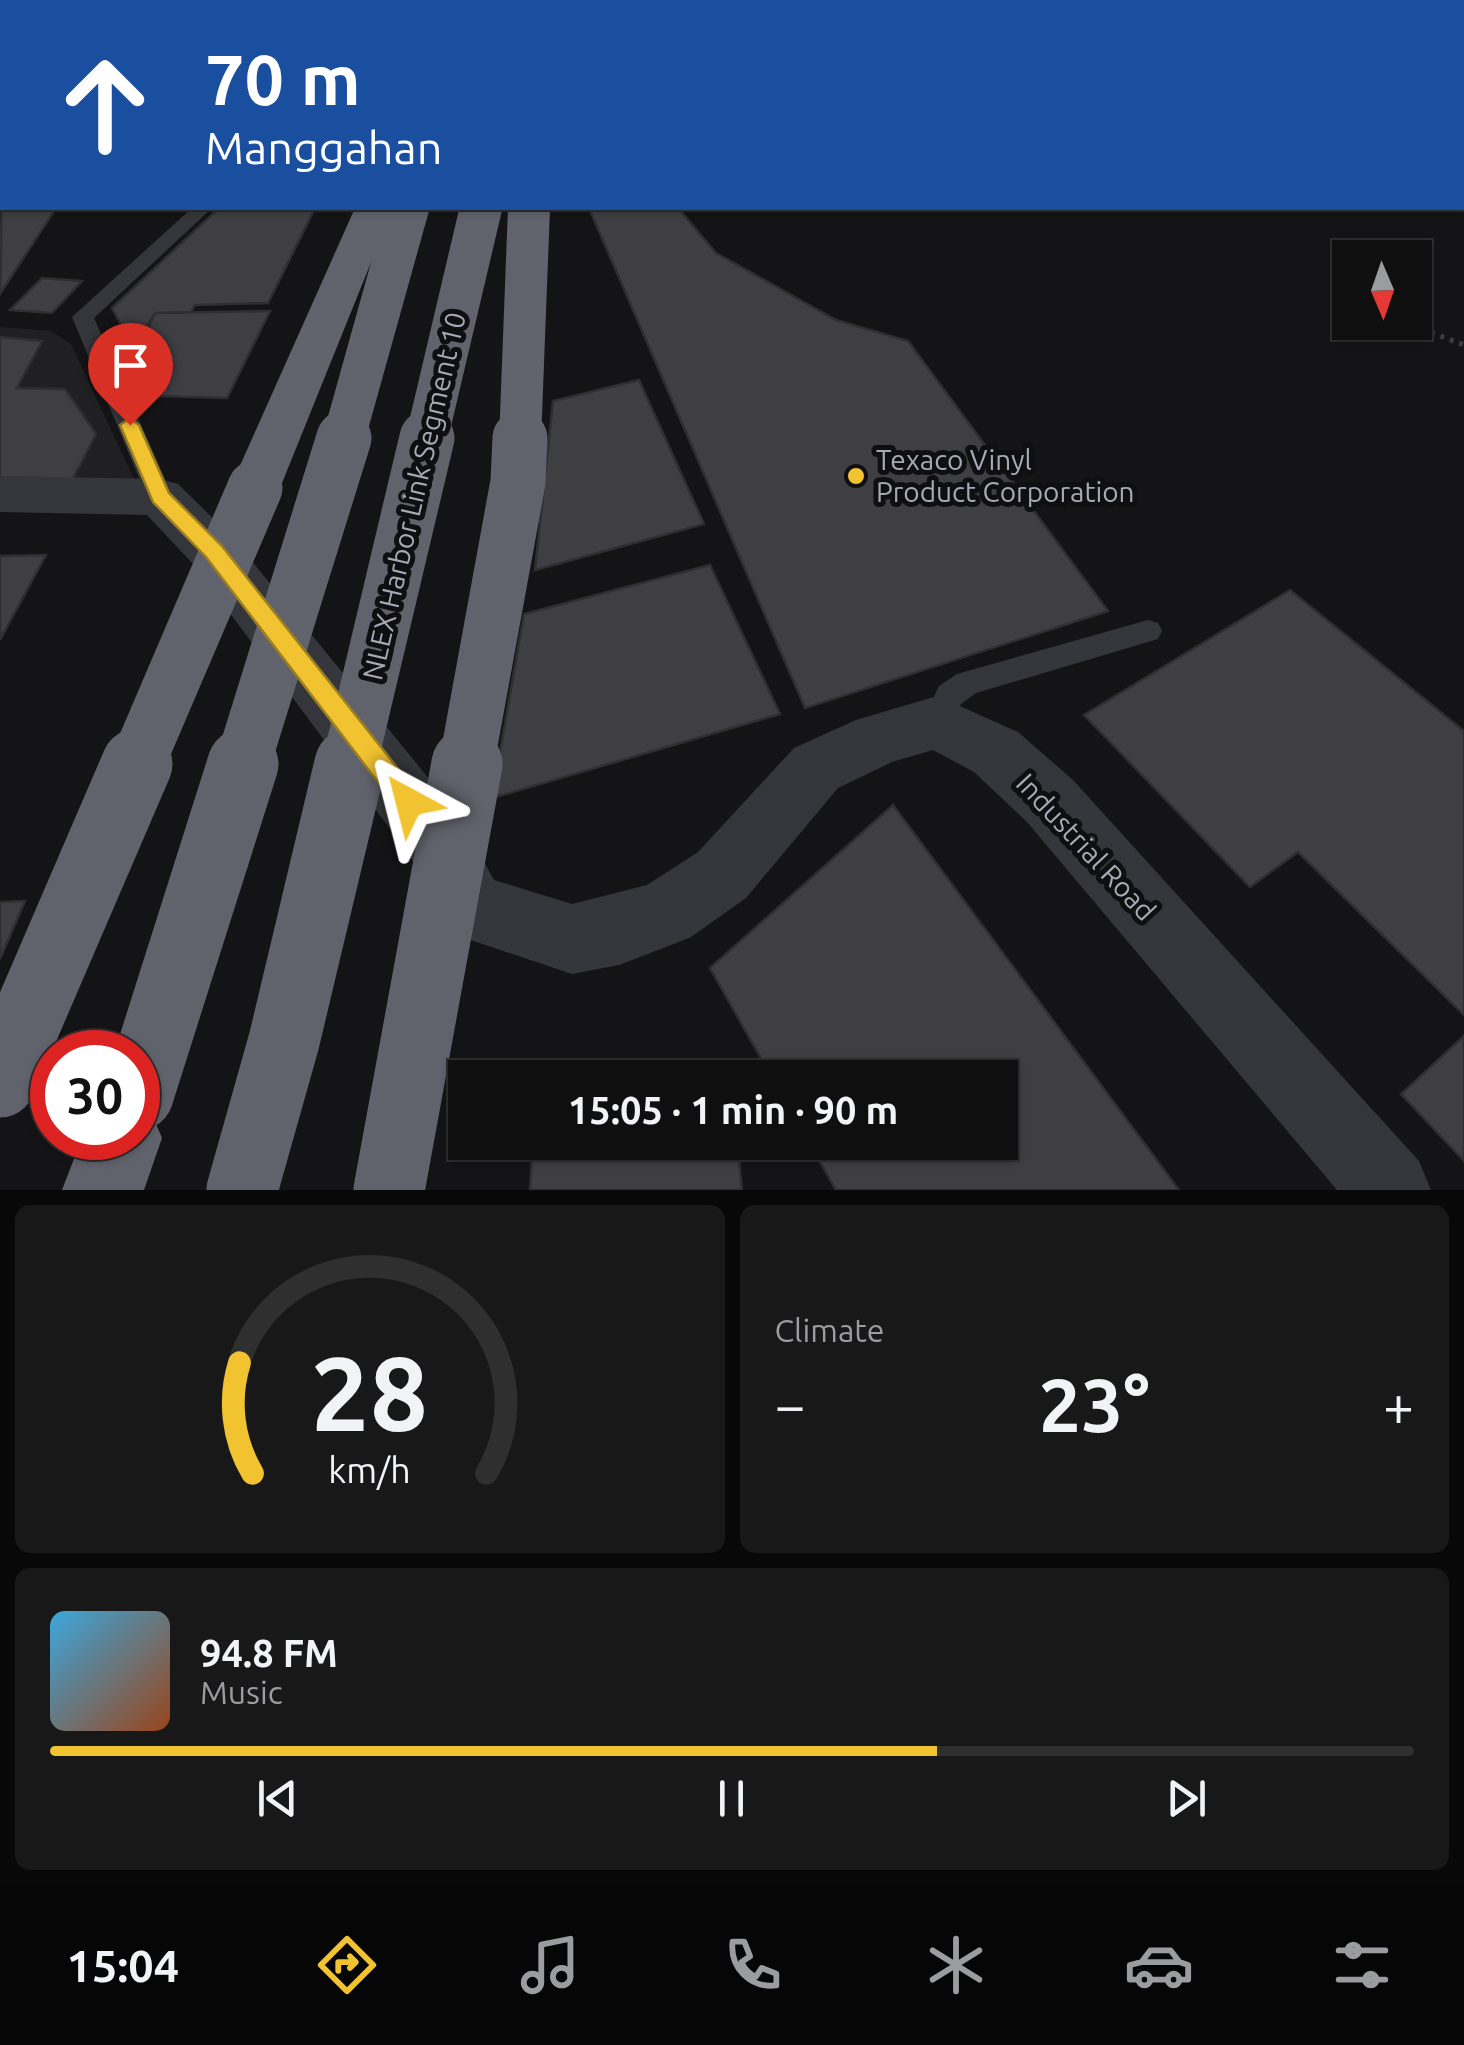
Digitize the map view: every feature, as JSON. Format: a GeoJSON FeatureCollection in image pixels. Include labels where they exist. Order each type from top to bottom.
{"type":"FeatureCollection","features":[{"type":"Feature","properties":{"kind":"highway"},"geometry":{"type":"LineString","coordinates":[[0,1082],[373,210]]}},
{"type":"Feature","properties":{"kind":"highway"},"geometry":{"type":"LineString","coordinates":[[159,1030],[331,484],[407,210]]}},
{"type":"Feature","properties":{"kind":"highway","name":"NLEX Harbor Link Segment 10"},"geometry":{"type":"LineString","coordinates":[[242,1190],[289,1022],[481,210]]}},
{"type":"Feature","properties":{"kind":"highway"},"geometry":{"type":"LineString","coordinates":[[390,1190],[518,482],[529,210]]}},
{"type":"Feature","properties":{"kind":"highway"},"geometry":{"type":"LineString","coordinates":[[103,1190],[114,1160]]}},
{"type":"Feature","properties":{"kind":"street"},"geometry":{"type":"LineString","coordinates":[[0,494],[160,497],[214,552],[433,834],[471,908],[572,939],[619,930],[666,913],[722,875],[816,768],[878,738],[937,722]]}},
{"type":"Feature","properties":{"kind":"street","name":"Industrial Road"},"geometry":{"type":"LineString","coordinates":[[937,722],[996,752],[1050,801],[1390,1190]]}},
{"type":"Feature","properties":{"kind":"lane"},"geometry":{"type":"LineString","coordinates":[[160,497],[84,317],[201,210]]}},
{"type":"Feature","properties":{"kind":"lane"},"geometry":{"type":"LineString","coordinates":[[937,722],[950,695],[967,684],[1148,631]]}},
{"type":"Feature","properties":{"kind":"path"},"geometry":{"type":"LineString","coordinates":[[1432,333],[1464,345]]}},
{"type":"Feature","properties":{"kind":"shaded area"},"geometry":{"type":"Polygon","coordinates":[[[0,327],[51,331],[71,344],[134,479],[0,477],[0,327]]]}},
{"type":"Feature","properties":{"kind":"building"},"geometry":{"type":"Polygon","coordinates":[[[2,210],[55,210],[0,294],[2,210]]]}},
{"type":"Feature","properties":{"kind":"building"},"geometry":{"type":"Polygon","coordinates":[[[217,210],[314,210],[268,303],[195,305],[191,312],[155,313],[147,326],[122,327],[112,308],[217,210]]]}},
{"type":"Feature","properties":{"kind":"building","name":"Texaco Vinyl Product Corporation"},"geometry":{"type":"Polygon","coordinates":[[[590,210],[680,210],[716,253],[836,320],[908,341],[1108,611],[805,708],[590,210]]]}},
{"type":"Feature","properties":{"kind":"building"},"geometry":{"type":"Polygon","coordinates":[[[42,278],[82,281],[52,313],[10,310],[42,278]]]}},
{"type":"Feature","properties":{"kind":"building"},"geometry":{"type":"Polygon","coordinates":[[[270,311],[227,398],[159,396],[133,362],[155,313],[270,311]]]}},
{"type":"Feature","properties":{"kind":"building"},"geometry":{"type":"Polygon","coordinates":[[[0,337],[42,341],[17,388],[65,389],[96,434],[70,484],[0,482],[0,337]]]}},
{"type":"Feature","properties":{"kind":"building"},"geometry":{"type":"Polygon","coordinates":[[[639,380],[704,524],[535,570],[553,401],[639,380]]]}},
{"type":"Feature","properties":{"kind":"building"},"geometry":{"type":"Polygon","coordinates":[[[46,555],[0,640],[0,556],[46,555]]]}},
{"type":"Feature","properties":{"kind":"building"},"geometry":{"type":"Polygon","coordinates":[[[710,565],[780,714],[492,798],[524,614],[710,565]]]}},
{"type":"Feature","properties":{"kind":"building"},"geometry":{"type":"Polygon","coordinates":[[[1290,590],[1464,731],[1464,1015],[1298,852],[1250,887],[1084,715],[1290,590]]]}},
{"type":"Feature","properties":{"kind":"building"},"geometry":{"type":"Polygon","coordinates":[[[893,805],[1179,1190],[836,1190],[819,1160],[1018,1160],[1018,1060],[762,1060],[710,968],[893,805]]]}},
{"type":"Feature","properties":{"kind":"building"},"geometry":{"type":"Polygon","coordinates":[[[25,901],[0,959],[0,902],[25,901]]]}},
{"type":"Feature","properties":{"kind":"building"},"geometry":{"type":"Polygon","coordinates":[[[1464,1036],[1464,1161],[1401,1094],[1464,1036]]]}},
{"type":"Feature","properties":{"kind":"building"},"geometry":{"type":"Polygon","coordinates":[[[532,1160],[739,1160],[742,1190],[530,1190],[532,1160]]]}},
{"type":"Feature","properties":{"kind":"place","name":"Texaco Vinyl Product Corporation"},"geometry":{"type":"Point","coordinates":[856,476]}},
{"type":"Feature","properties":{"kind":"route"},"geometry":{"type":"LineString","coordinates":[[130,425],[160,497],[214,552],[409,802]]}}]}
